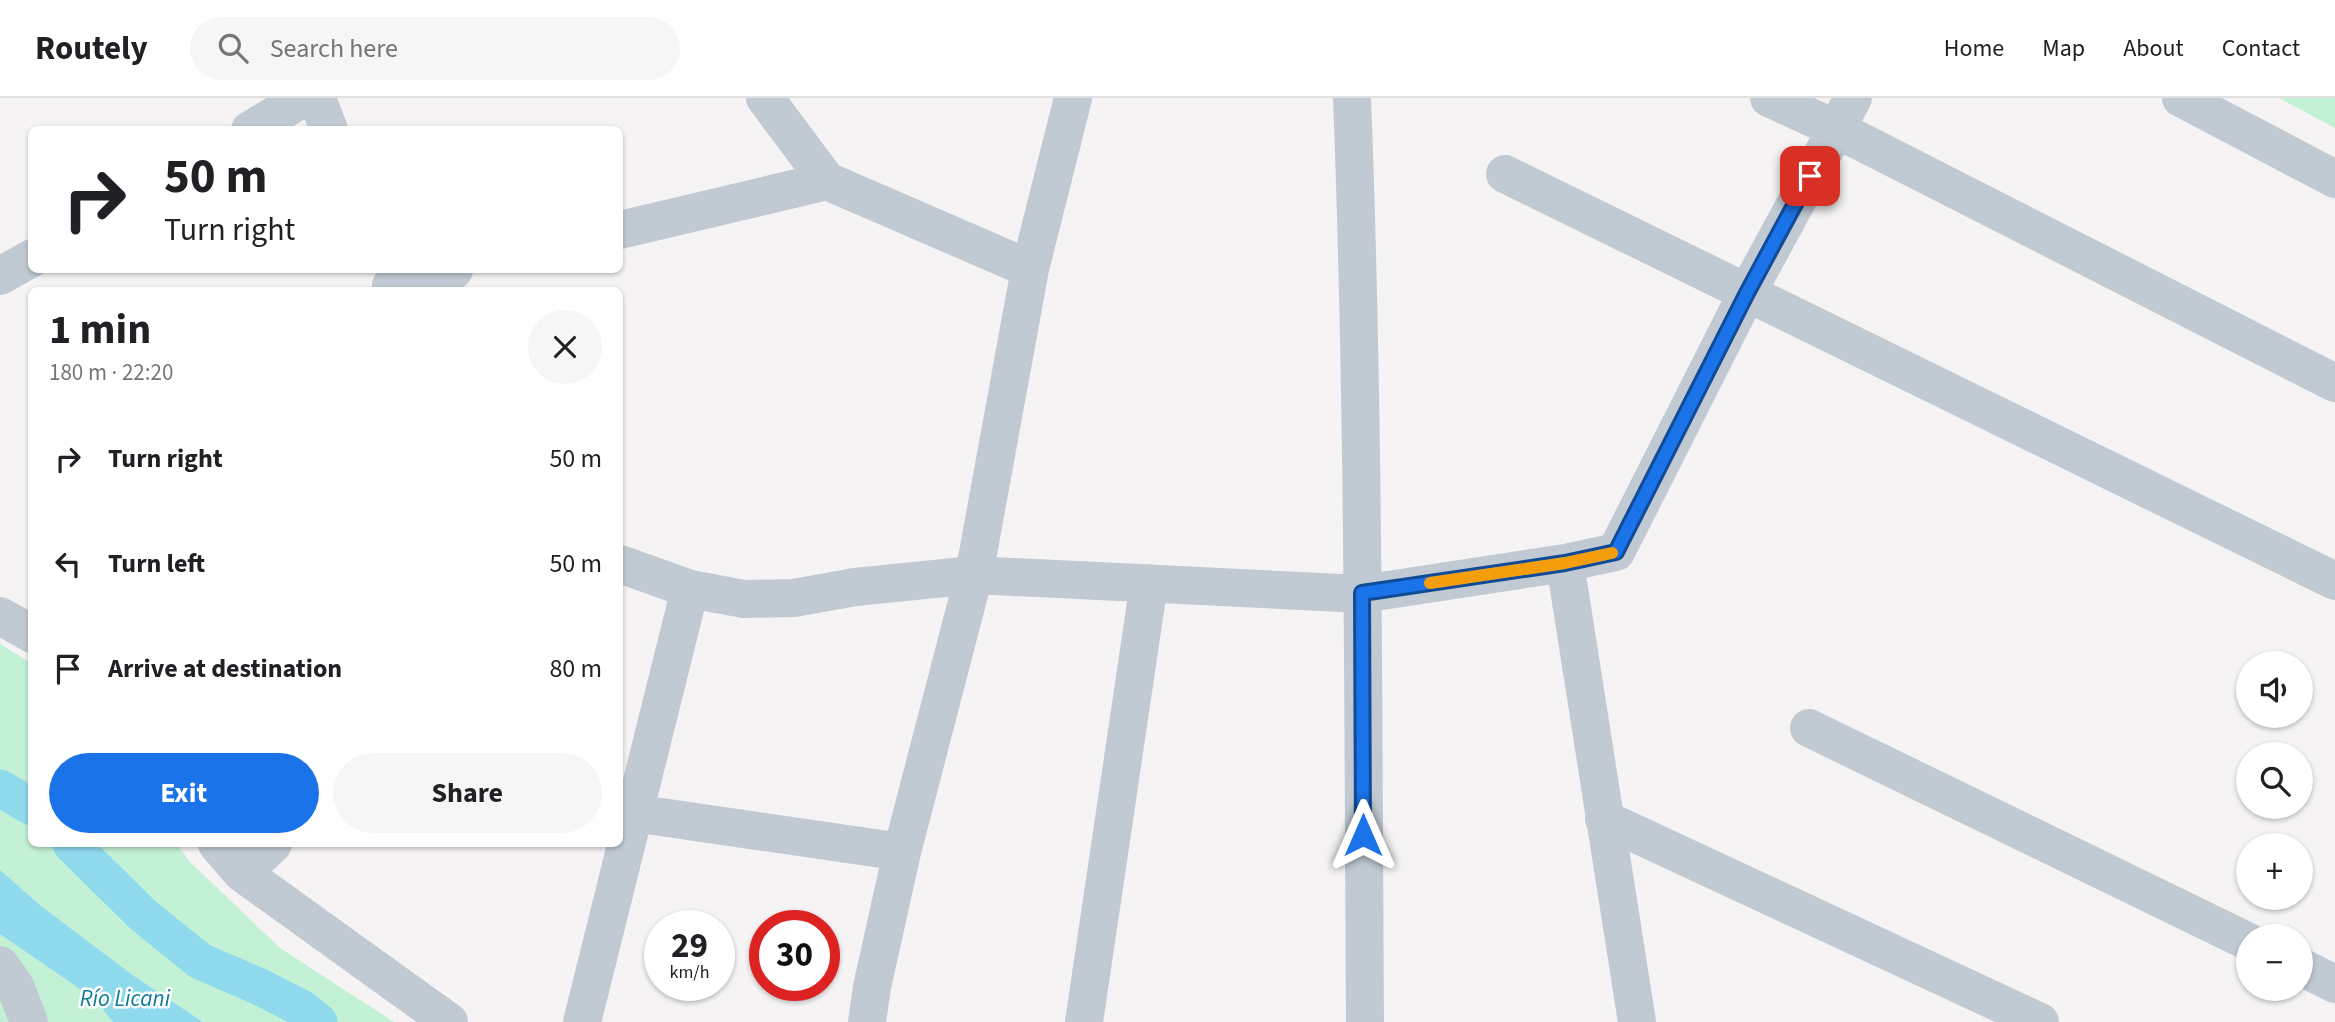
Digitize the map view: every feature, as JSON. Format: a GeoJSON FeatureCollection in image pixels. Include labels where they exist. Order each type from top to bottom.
{"type":"FeatureCollection","features":[{"type":"Feature","properties":{"kind":"street"},"geometry":{"type":"LineString","coordinates":[[257,126],[303,98]]}},
{"type":"Feature","properties":{"kind":"street"},"geometry":{"type":"LineString","coordinates":[[317,98],[328,126]]}},
{"type":"Feature","properties":{"kind":"street"},"geometry":{"type":"LineString","coordinates":[[765,98],[827,181],[1030,269]]}},
{"type":"Feature","properties":{"kind":"street"},"geometry":{"type":"LineString","coordinates":[[867,1022],[872,987],[902,852],[974,575],[1030,269],[1073,98]]}},
{"type":"Feature","properties":{"kind":"street"},"geometry":{"type":"LineString","coordinates":[[1352,98],[1362,593],[1364,1022]]}},
{"type":"Feature","properties":{"kind":"street"},"geometry":{"type":"LineString","coordinates":[[1769,98],[1844,114],[2335,383]]}},
{"type":"Feature","properties":{"kind":"street"},"geometry":{"type":"LineString","coordinates":[[2181,98],[2335,179]]}},
{"type":"Feature","properties":{"kind":"street"},"geometry":{"type":"LineString","coordinates":[[623,565],[690,589],[744,599],[794,598],[855,587],[974,575],[1362,593],[1565,563],[1616,552],[1747,293],[1844,114]]}},
{"type":"Feature","properties":{"kind":"street"},"geometry":{"type":"LineString","coordinates":[[1504,174],[2335,582]]}},
{"type":"Feature","properties":{"kind":"street"},"geometry":{"type":"LineString","coordinates":[[623,229],[827,181]]}},
{"type":"Feature","properties":{"kind":"street"},"geometry":{"type":"LineString","coordinates":[[0,276],[28,260]]}},
{"type":"Feature","properties":{"kind":"street"},"geometry":{"type":"LineString","coordinates":[[390,282],[438,273]]}},
{"type":"Feature","properties":{"kind":"street"},"geometry":{"type":"LineString","coordinates":[[1565,563],[1637,1022]]}},
{"type":"Feature","properties":{"kind":"street"},"geometry":{"type":"LineString","coordinates":[[1084,1022],[1149,583]]}},
{"type":"Feature","properties":{"kind":"street"},"geometry":{"type":"LineString","coordinates":[[623,831],[690,589]]}},
{"type":"Feature","properties":{"kind":"street"},"geometry":{"type":"LineString","coordinates":[[0,616],[28,632]]}},
{"type":"Feature","properties":{"kind":"street"},"geometry":{"type":"LineString","coordinates":[[1809,729],[2236,936]]}},
{"type":"Feature","properties":{"kind":"street"},"geometry":{"type":"LineString","coordinates":[[627,812],[902,852]]}},
{"type":"Feature","properties":{"kind":"street"},"geometry":{"type":"LineString","coordinates":[[1604,819],[2040,1022]]}},
{"type":"Feature","properties":{"kind":"street"},"geometry":{"type":"LineString","coordinates":[[220,847],[242,873],[449,1022]]}},
{"type":"Feature","properties":{"kind":"street"},"geometry":{"type":"LineString","coordinates":[[242,873],[270,847]]}},
{"type":"Feature","properties":{"kind":"street"},"geometry":{"type":"LineString","coordinates":[[582,1022],[620,847]]}},
{"type":"Feature","properties":{"kind":"street"},"geometry":{"type":"LineString","coordinates":[[0,965],[15,986],[29,1022]]}},
{"type":"Feature","properties":{"kind":"street"},"geometry":{"type":"LineString","coordinates":[[2313,973],[2335,984]]}},
{"type":"Feature","properties":{"kind":"green space"},"geometry":{"type":"Polygon","coordinates":[[[2279,98],[2335,98],[2335,128],[2279,98]]]}},
{"type":"Feature","properties":{"kind":"green space"},"geometry":{"type":"Polygon","coordinates":[[[0,644],[28,661],[28,847],[179,847],[189,861],[280,948],[394,1022],[203,1022],[134,976],[41,906],[0,870],[0,644]]]}},
{"type":"Feature","properties":{"kind":"green space"},"geometry":{"type":"Polygon","coordinates":[[[0,934],[94,999],[113,1022],[0,1022],[0,934]]]}},
{"type":"Feature","properties":{"kind":"water","name":"Río Licani"},"geometry":{"type":"Polygon","coordinates":[[[0,870],[41,906],[134,976],[203,1022],[113,1022],[94,999],[0,934],[0,870]]]}},
{"type":"Feature","properties":{"kind":"waterway"},"geometry":{"type":"LineString","coordinates":[[0,788],[28,805]]}},
{"type":"Feature","properties":{"kind":"waterway"},"geometry":{"type":"LineString","coordinates":[[74,847],[143,915],[200,961],[303,1009],[319,1022]]}},
{"type":"Feature","properties":{"kind":"slow traffic"},"geometry":{"type":"LineString","coordinates":[[1430,583],[1565,563],[1612,553]]}},
{"type":"Feature","properties":{"kind":"route"},"geometry":{"type":"LineString","coordinates":[[1363,835],[1362,593],[1565,563],[1616,552],[1747,293],[1810,176]]}}]}
